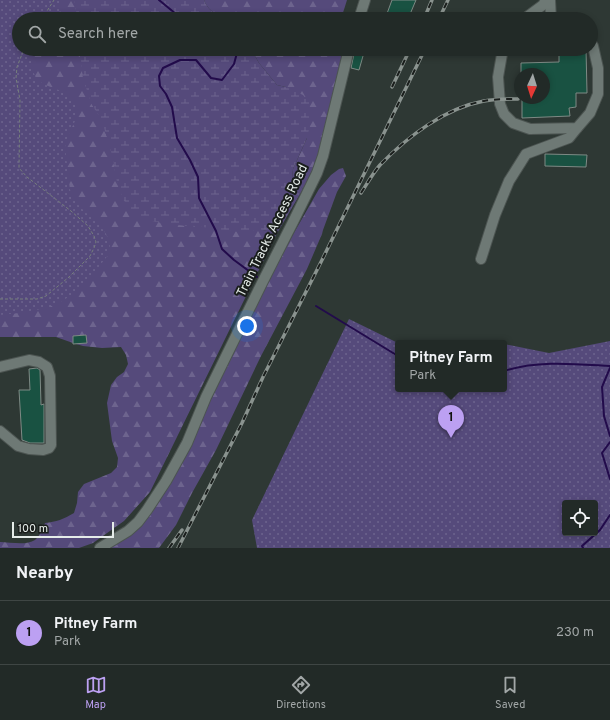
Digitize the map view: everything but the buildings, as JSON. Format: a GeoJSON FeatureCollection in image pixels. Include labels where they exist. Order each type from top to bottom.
{"type":"FeatureCollection","features":[{"type":"Feature","properties":{"kind":"street"},"geometry":{"type":"LineString","coordinates":[[361,12],[365,0]]}},
{"type":"Feature","properties":{"kind":"street"},"geometry":{"type":"LineString","coordinates":[[534,12],[543,5],[546,0]]}},
{"type":"Feature","properties":{"kind":"street"},"geometry":{"type":"LineString","coordinates":[[550,0],[551,12]]}},
{"type":"Feature","properties":{"kind":"street","name":"Train Tracks Access Road"},"geometry":{"type":"LineString","coordinates":[[100,548],[128,531],[142,516],[166,481],[187,443],[206,397],[317,173],[323,156],[347,56]]}},
{"type":"Feature","properties":{"kind":"street"},"geometry":{"type":"LineString","coordinates":[[502,56],[498,77],[500,104],[504,114],[513,123],[530,129],[577,128]]}},
{"type":"Feature","properties":{"kind":"street"},"geometry":{"type":"LineString","coordinates":[[481,259],[495,215],[509,181],[526,154],[569,138],[590,113],[598,94],[598,68],[595,56]]}},
{"type":"Feature","properties":{"kind":"street"},"geometry":{"type":"LineString","coordinates":[[0,367],[29,360],[39,362],[47,367],[50,376],[51,445],[49,448],[43,450],[29,449],[18,446],[0,431]]}},
{"type":"Feature","properties":{"kind":"path"},"geometry":{"type":"LineString","coordinates":[[46,12],[54,0]]}},
{"type":"Feature","properties":{"kind":"path"},"geometry":{"type":"LineString","coordinates":[[0,299],[37,300],[46,296],[90,256],[96,242],[88,226],[27,177],[19,168],[20,100],[16,78],[17,67],[21,56]]}},
{"type":"Feature","properties":{"kind":"green space"},"geometry":{"type":"Polygon","coordinates":[[[0,0],[159,0],[174,12],[12,12],[12,56],[240,56],[279,191],[224,312],[0,319],[0,0]]]}},
{"type":"Feature","properties":{"kind":"green space"},"geometry":{"type":"Polygon","coordinates":[[[61,0],[74,0],[76,12],[59,12],[61,0]]]}},
{"type":"Feature","properties":{"kind":"green space"},"geometry":{"type":"Polygon","coordinates":[[[74,0],[204,0],[209,9],[213,12],[76,12],[74,0]]]}},
{"type":"Feature","properties":{"kind":"green space"},"geometry":{"type":"Polygon","coordinates":[[[204,0],[347,0],[343,12],[213,12],[204,0]]]}},
{"type":"Feature","properties":{"kind":"green space"},"geometry":{"type":"Polygon","coordinates":[[[32,56],[80,56],[83,78],[91,103],[101,119],[107,137],[117,182],[123,199],[167,224],[249,232],[259,229],[276,235],[150,492],[124,521],[93,543],[79,548],[0,548],[0,542],[31,542],[35,540],[41,532],[45,523],[60,520],[74,513],[78,492],[84,484],[111,473],[117,467],[118,458],[112,441],[107,403],[111,385],[117,377],[124,372],[128,364],[126,355],[121,347],[102,348],[83,346],[56,337],[0,337],[0,315],[47,308],[64,300],[97,269],[109,254],[110,244],[106,234],[101,227],[80,207],[70,190],[65,147],[67,138],[75,121],[77,112],[75,103],[69,96],[43,84],[36,78],[32,69],[32,56]]]}},
{"type":"Feature","properties":{"kind":"green space"},"geometry":{"type":"Polygon","coordinates":[[[80,56],[255,56],[277,85],[286,87],[303,95],[309,102],[311,121],[307,138],[293,169],[292,178],[303,189],[276,235],[257,229],[249,232],[240,232],[167,224],[142,219],[133,214],[123,199],[117,182],[107,137],[101,119],[91,103],[83,78],[80,56]]]}},
{"type":"Feature","properties":{"kind":"green space"},"geometry":{"type":"Polygon","coordinates":[[[255,56],[343,56],[320,164],[303,189],[292,178],[293,169],[307,138],[286,87],[277,85],[255,56]]]}},
{"type":"Feature","properties":{"kind":"green space"},"geometry":{"type":"Polygon","coordinates":[[[343,168],[346,176],[337,192],[322,234],[307,269],[261,356],[216,450],[176,525],[159,548],[109,548],[128,537],[138,527],[193,437],[262,293],[295,231],[319,189],[331,175],[343,168]]]}},
{"type":"Feature","properties":{"kind":"green space"},"geometry":{"type":"Polygon","coordinates":[[[349,319],[395,342],[395,392],[507,392],[507,345],[549,353],[610,341],[610,548],[257,548],[252,520],[349,319]]]}},
{"type":"Feature","properties":{"kind":"waterway"},"geometry":{"type":"LineString","coordinates":[[159,0],[174,12]]}},
{"type":"Feature","properties":{"kind":"waterway"},"geometry":{"type":"LineString","coordinates":[[236,56],[234,64],[222,80],[211,78],[196,60],[180,60],[163,68],[159,76],[160,86],[166,94],[172,107],[177,138],[198,177],[199,198],[216,231],[222,249],[257,277]]}},
{"type":"Feature","properties":{"kind":"waterway"},"geometry":{"type":"LineString","coordinates":[[316,306],[395,354]]}},
{"type":"Feature","properties":{"kind":"waterway"},"geometry":{"type":"LineString","coordinates":[[507,370],[530,365],[543,364],[610,366]]}},
{"type":"Feature","properties":{"kind":"waterway"},"geometry":{"type":"LineString","coordinates":[[610,368],[602,387],[604,416],[610,436]]}},
{"type":"Feature","properties":{"kind":"waterway"},"geometry":{"type":"LineString","coordinates":[[610,442],[602,453],[610,479]]}},
{"type":"Feature","properties":{"kind":"waterway"},"geometry":{"type":"LineString","coordinates":[[583,548],[582,546],[600,530],[610,515]]}},
{"type":"Feature","properties":{"kind":"railway"},"geometry":{"type":"LineString","coordinates":[[427,12],[432,0]]}},
{"type":"Feature","properties":{"kind":"railway"},"geometry":{"type":"LineString","coordinates":[[442,12],[448,0]]}},
{"type":"Feature","properties":{"kind":"railway"},"geometry":{"type":"LineString","coordinates":[[392,87],[407,56]]}},
{"type":"Feature","properties":{"kind":"railway"},"geometry":{"type":"LineString","coordinates":[[178,548],[242,423],[263,377],[422,56]]}},
{"type":"Feature","properties":{"kind":"railway"},"geometry":{"type":"LineString","coordinates":[[361,193],[377,168],[391,154],[414,134],[441,117],[455,110],[484,101],[514,99]]}},
{"type":"Feature","properties":{"kind":"railway"},"geometry":{"type":"LineString","coordinates":[[169,548],[182,530]]}},
{"type":"Feature","properties":{"kind":"place","name":"Pitney Farm"},"geometry":{"type":"Point","coordinates":[451,438]}}]}
